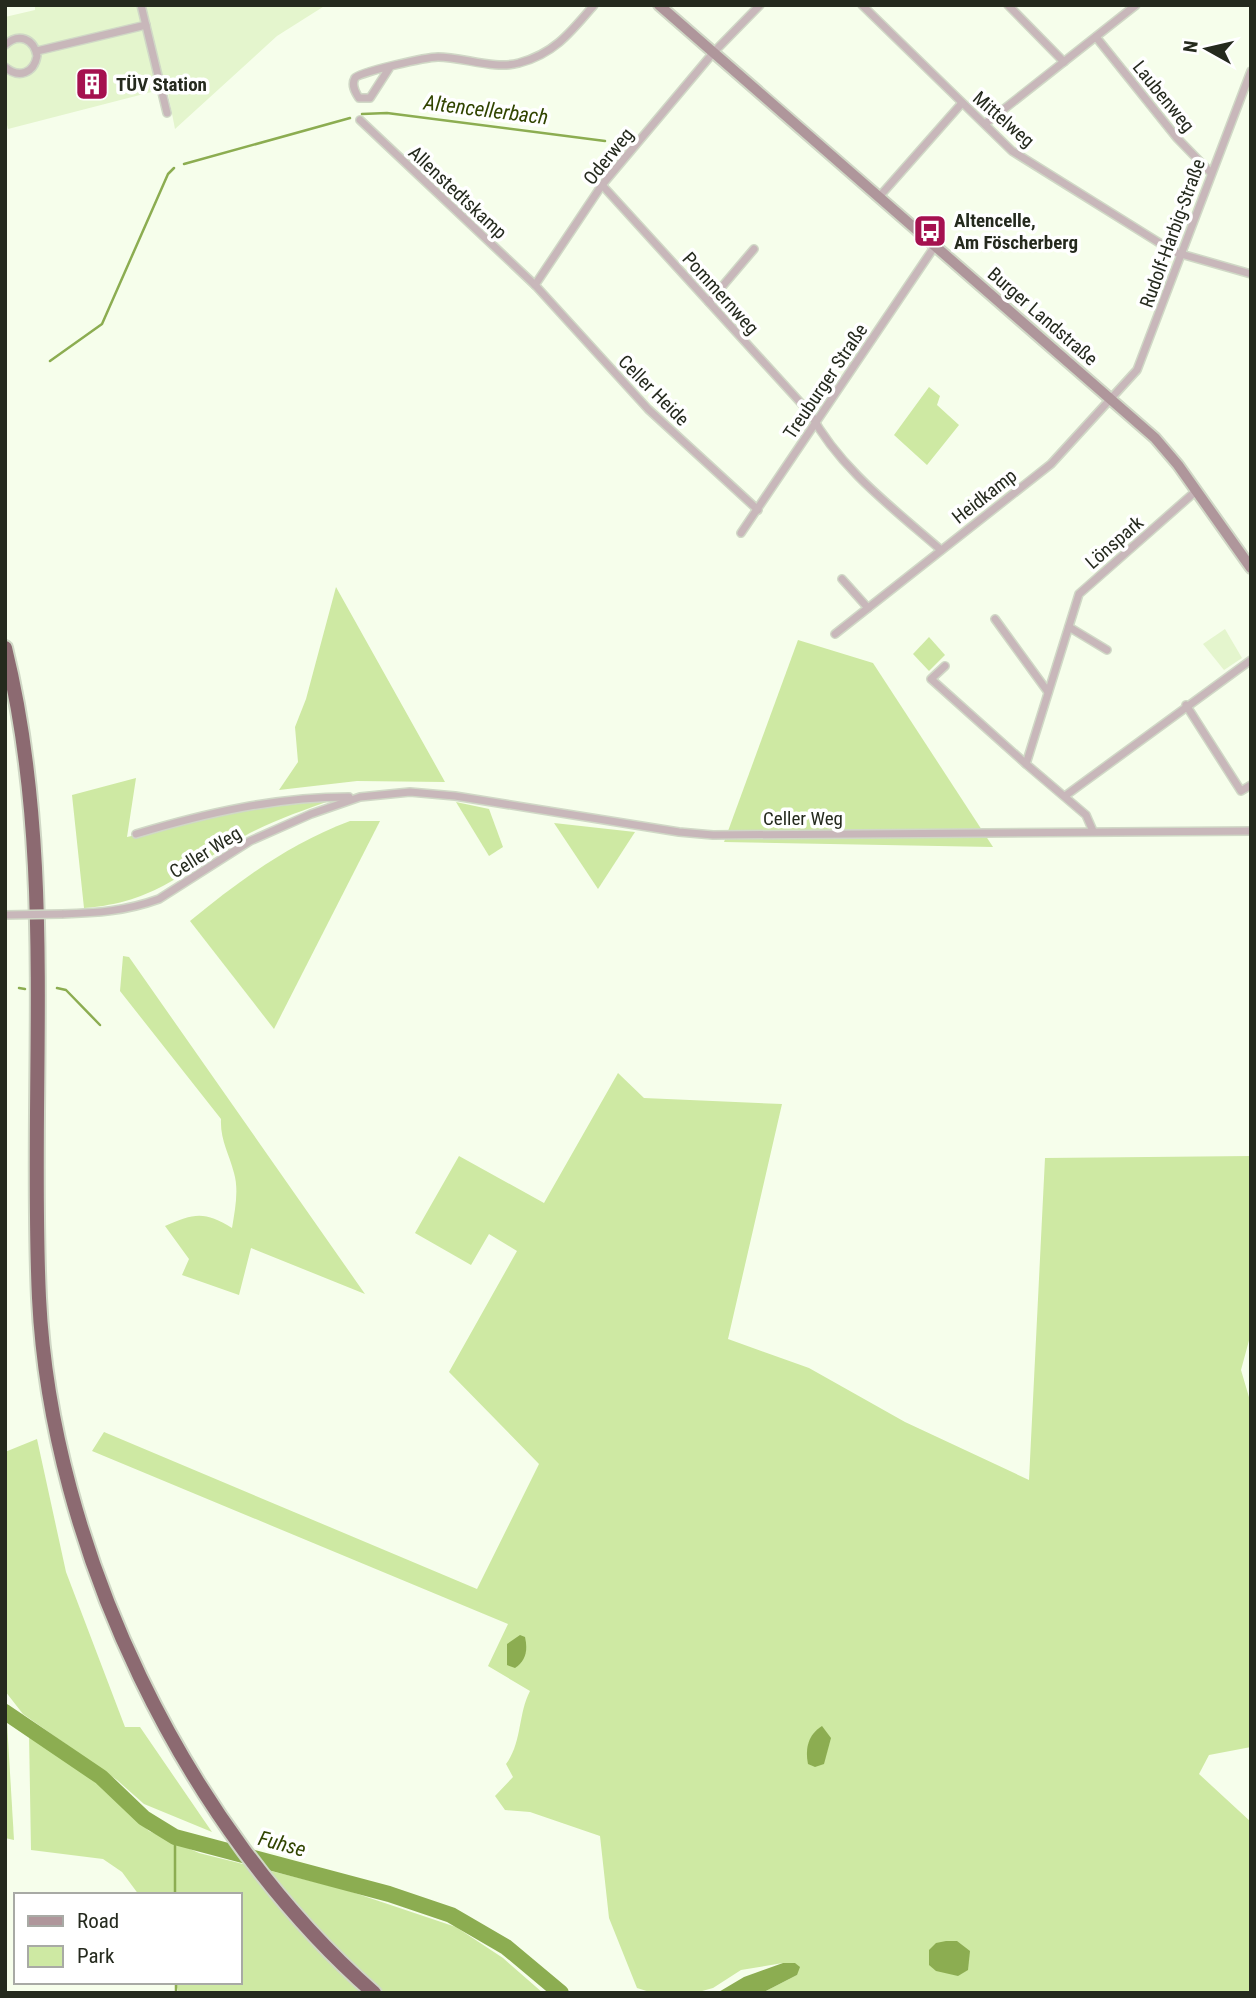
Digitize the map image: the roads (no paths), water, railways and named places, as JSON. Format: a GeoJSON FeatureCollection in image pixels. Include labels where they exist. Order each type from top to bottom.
{"type":"FeatureCollection","features":[{"type":"Feature","properties":{"kind":"highway"},"geometry":{"type":"LineString","coordinates":[[5,648],[26,764],[33,844],[39,1303],[50,1397],[67,1480],[93,1566],[121,1634],[157,1708],[222,1817],[277,1890],[322,1942],[374,1993]]}},
{"type":"Feature","properties":{"kind":"street"},"geometry":{"type":"LineString","coordinates":[[141,5],[167,113]]}},
{"type":"Feature","properties":{"kind":"street"},"geometry":{"type":"LineString","coordinates":[[390,67],[370,98],[359,98],[354,90],[353,80],[358,75],[390,67],[436,57],[515,65],[548,54],[564,41],[594,5]]}},
{"type":"Feature","properties":{"kind":"street","name":"Burger Landstraße"},"geometry":{"type":"LineString","coordinates":[[659,5],[1155,439],[1251,568]]}},
{"type":"Feature","properties":{"kind":"street","name":"Oderweg"},"geometry":{"type":"LineString","coordinates":[[535,285],[603,185],[713,53],[760,5]]}},
{"type":"Feature","properties":{"kind":"street","name":"Mittelweg"},"geometry":{"type":"LineString","coordinates":[[862,5],[1012,151],[1180,254],[1251,274]]}},
{"type":"Feature","properties":{"kind":"street"},"geometry":{"type":"LineString","coordinates":[[1008,5],[1064,62]]}},
{"type":"Feature","properties":{"kind":"street"},"geometry":{"type":"LineString","coordinates":[[985,124],[1136,5]]}},
{"type":"Feature","properties":{"kind":"street"},"geometry":{"type":"LineString","coordinates":[[37,51],[146,25]]}},
{"type":"Feature","properties":{"kind":"street","name":"Laubenweg"},"geometry":{"type":"LineString","coordinates":[[1096,37],[1177,138],[1211,173]]}},
{"type":"Feature","properties":{"kind":"street"},"geometry":{"type":"LineString","coordinates":[[5,45],[15,38],[24,38],[32,43],[37,51],[37,61],[28,71],[15,73],[5,67]]}},
{"type":"Feature","properties":{"kind":"street","name":"Rudolf-Harbig-Straße"},"geometry":{"type":"LineString","coordinates":[[1111,400],[1137,370],[1251,71]]}},
{"type":"Feature","properties":{"kind":"street"},"geometry":{"type":"LineString","coordinates":[[879,197],[962,103]]}},
{"type":"Feature","properties":{"kind":"street","name":"Allenstedtskamp"},"geometry":{"type":"LineString","coordinates":[[360,120],[535,285]]}},
{"type":"Feature","properties":{"kind":"street","name":"Pommernweg"},"geometry":{"type":"LineString","coordinates":[[603,185],[810,413],[827,442],[863,482],[941,550]]}},
{"type":"Feature","properties":{"kind":"street","name":"Treuburger Straße"},"geometry":{"type":"LineString","coordinates":[[741,533],[935,246]]}},
{"type":"Feature","properties":{"kind":"street"},"geometry":{"type":"LineString","coordinates":[[709,302],[754,249]]}},
{"type":"Feature","properties":{"kind":"street","name":"Celler Heide"},"geometry":{"type":"LineString","coordinates":[[535,285],[648,410],[758,510]]}},
{"type":"Feature","properties":{"kind":"street","name":"Heidkamp"},"geometry":{"type":"LineString","coordinates":[[835,634],[1051,464],[1111,400]]}},
{"type":"Feature","properties":{"kind":"street","name":"Lönspark"},"geometry":{"type":"LineString","coordinates":[[1026,764],[1079,594],[1196,491]]}},
{"type":"Feature","properties":{"kind":"street"},"geometry":{"type":"LineString","coordinates":[[842,579],[868,608]]}},
{"type":"Feature","properties":{"kind":"street"},"geometry":{"type":"LineString","coordinates":[[995,619],[1048,692]]}},
{"type":"Feature","properties":{"kind":"street"},"geometry":{"type":"LineString","coordinates":[[1069,627],[1107,650]]}},
{"type":"Feature","properties":{"kind":"street"},"geometry":{"type":"LineString","coordinates":[[1065,796],[1236,668],[1251,660]]}},
{"type":"Feature","properties":{"kind":"street"},"geometry":{"type":"LineString","coordinates":[[945,666],[931,680],[1086,815],[1093,831]]}},
{"type":"Feature","properties":{"kind":"street"},"geometry":{"type":"LineString","coordinates":[[1186,705],[1241,791],[1251,785]]}},
{"type":"Feature","properties":{"kind":"street","name":"Celler Weg"},"geometry":{"type":"LineString","coordinates":[[136,834],[246,806],[304,798],[360,797],[410,792],[462,796],[680,832],[713,835],[1251,831]]}},
{"type":"Feature","properties":{"kind":"street","name":"Celler Weg"},"geometry":{"type":"LineString","coordinates":[[5,915],[120,911],[159,899],[267,832],[360,797]]}},
{"type":"Feature","properties":{"kind":"waterway","name":"Altencellerbach"},"geometry":{"type":"LineString","coordinates":[[362,114],[387,113],[605,141]]}},
{"type":"Feature","properties":{"kind":"waterway","name":"Altencellerbach"},"geometry":{"type":"LineString","coordinates":[[184,164],[350,118]]}},
{"type":"Feature","properties":{"kind":"waterway","name":"Altencellerbach"},"geometry":{"type":"LineString","coordinates":[[50,361],[102,324],[168,174],[174,168]]}},
{"type":"Feature","properties":{"kind":"waterway"},"geometry":{"type":"LineString","coordinates":[[19,988],[25,989]]}},
{"type":"Feature","properties":{"kind":"waterway"},"geometry":{"type":"LineString","coordinates":[[57,988],[66,990],[100,1025]]}},
{"type":"Feature","properties":{"kind":"waterway","name":"Fuhse"},"geometry":{"type":"LineString","coordinates":[[5,1712],[101,1777],[144,1818],[175,1837],[389,1894],[451,1915],[506,1947],[561,1993]]}},
{"type":"Feature","properties":{"kind":"waterway"},"geometry":{"type":"LineString","coordinates":[[175,1837],[175,1893]]}},
{"type":"Feature","properties":{"kind":"waterway"},"geometry":{"type":"LineString","coordinates":[[176,1984],[176,1993]]}},
{"type":"Feature","properties":{"kind":"place","name":"TÜV Station"},"geometry":{"type":"Point","coordinates":[92,84]}},
{"type":"Feature","properties":{"kind":"place","name":"Altencelle, Am Föscherberg"},"geometry":{"type":"Point","coordinates":[930,231]}}]}
